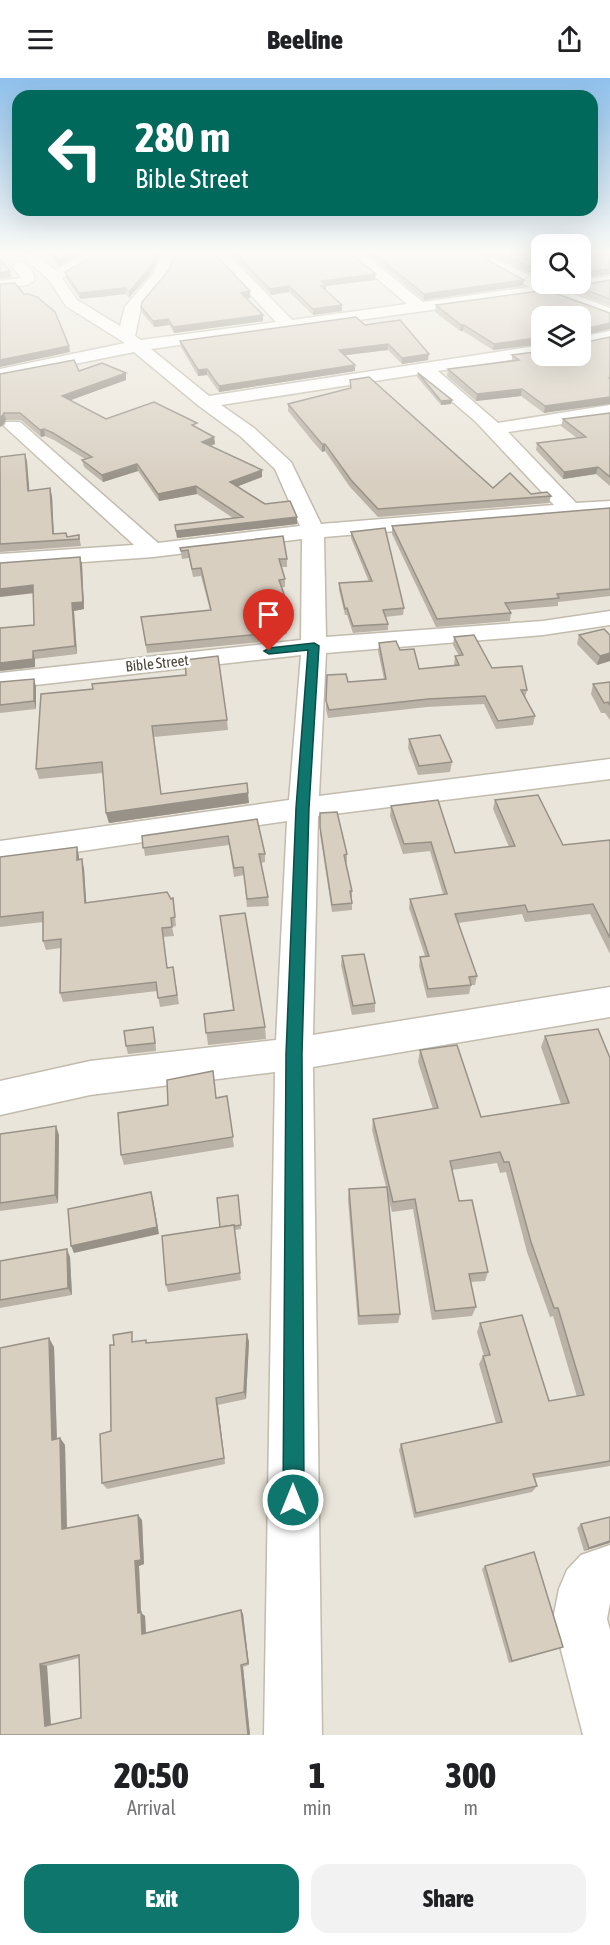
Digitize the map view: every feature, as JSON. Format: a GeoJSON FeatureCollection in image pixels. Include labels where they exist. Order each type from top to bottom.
{"type":"FeatureCollection","features":[{"type":"Feature","properties":{"kind":"street"},"geometry":{"type":"LineString","coordinates":[[114,329],[132,341],[205,402],[247,432],[284,466],[313,531],[314,646],[303,808],[294,1054],[293,1735]]}},
{"type":"Feature","properties":{"kind":"street"},"geometry":{"type":"LineString","coordinates":[[130,329],[132,341]]}},
{"type":"Feature","properties":{"kind":"street"},"geometry":{"type":"LineString","coordinates":[[0,374],[132,341],[238,329]]}},
{"type":"Feature","properties":{"kind":"street"},"geometry":{"type":"LineString","coordinates":[[591,340],[610,336]]}},
{"type":"Feature","properties":{"kind":"street"},"geometry":{"type":"LineString","coordinates":[[205,402],[531,352]]}},
{"type":"Feature","properties":{"kind":"street"},"geometry":{"type":"LineString","coordinates":[[441,380],[470,363]]}},
{"type":"Feature","properties":{"kind":"street"},"geometry":{"type":"LineString","coordinates":[[423,368],[441,380],[494,429],[571,511]]}},
{"type":"Feature","properties":{"kind":"street"},"geometry":{"type":"LineString","coordinates":[[494,429],[610,411]]}},
{"type":"Feature","properties":{"kind":"street"},"geometry":{"type":"LineString","coordinates":[[13,426],[153,550]]}},
{"type":"Feature","properties":{"kind":"street"},"geometry":{"type":"LineString","coordinates":[[0,561],[153,550],[313,531],[610,507]]}},
{"type":"Feature","properties":{"kind":"street","name":"Bible Street"},"geometry":{"type":"LineString","coordinates":[[0,681],[314,646],[543,628],[610,618]]}},
{"type":"Feature","properties":{"kind":"street"},"geometry":{"type":"LineString","coordinates":[[0,852],[303,808],[610,769]]}},
{"type":"Feature","properties":{"kind":"street"},"geometry":{"type":"LineString","coordinates":[[0,1098],[90,1078],[294,1054],[610,1002]]}},
{"type":"Feature","properties":{"kind":"street"},"geometry":{"type":"LineString","coordinates":[[610,1571],[600,1574],[586,1589],[580,1619],[610,1730]]}},
{"type":"Feature","properties":{"kind":"shaded area"},"geometry":{"type":"Polygon","coordinates":[[[0,329],[531,329],[531,366],[591,366],[591,329],[610,329],[610,1735],[0,1735],[0,329]]]}},
{"type":"Feature","properties":{"kind":"building"},"geometry":{"type":"Polygon","coordinates":[[[0,329],[62,329],[69,346],[0,360],[0,329]]]}},
{"type":"Feature","properties":{"kind":"building"},"geometry":{"type":"Polygon","coordinates":[[[266,329],[408,329],[429,354],[402,358],[388,344],[339,350],[355,365],[219,386],[207,369],[198,370],[180,341],[266,329]]]}},
{"type":"Feature","properties":{"kind":"building"},"geometry":{"type":"Polygon","coordinates":[[[471,329],[531,329],[531,339],[494,344],[471,329]]]}},
{"type":"Feature","properties":{"kind":"building"},"geometry":{"type":"Polygon","coordinates":[[[610,337],[610,397],[545,406],[522,389],[477,394],[448,369],[519,360],[512,355],[531,352],[531,366],[591,366],[591,341],[610,337]]]}},
{"type":"Feature","properties":{"kind":"building"},"geometry":{"type":"Polygon","coordinates":[[[74,360],[79,371],[102,363],[126,373],[62,396],[106,419],[154,402],[197,423],[192,425],[214,437],[202,442],[262,470],[230,482],[265,504],[290,501],[297,517],[176,531],[175,525],[243,517],[196,486],[158,494],[137,464],[102,475],[82,460],[92,457],[53,433],[44,429],[40,430],[20,413],[4,413],[0,419],[0,374],[74,360]]]}},
{"type":"Feature","properties":{"kind":"building"},"geometry":{"type":"Polygon","coordinates":[[[418,373],[452,400],[441,401],[418,373]]]}},
{"type":"Feature","properties":{"kind":"building"},"geometry":{"type":"Polygon","coordinates":[[[369,377],[493,488],[510,473],[531,494],[547,492],[551,496],[378,509],[351,480],[325,444],[322,444],[288,404],[351,388],[350,380],[369,377]]]}},
{"type":"Feature","properties":{"kind":"building"},"geometry":{"type":"Polygon","coordinates":[[[610,413],[610,477],[598,467],[564,472],[537,443],[586,437],[563,419],[610,413]]]}},
{"type":"Feature","properties":{"kind":"building"},"geometry":{"type":"Polygon","coordinates":[[[25,454],[28,491],[50,488],[53,534],[66,533],[67,537],[79,535],[79,539],[0,544],[0,457],[25,454]]]}},
{"type":"Feature","properties":{"kind":"building"},"geometry":{"type":"Polygon","coordinates":[[[610,508],[610,589],[557,594],[559,598],[505,603],[511,613],[437,619],[392,526],[610,508]]]}},
{"type":"Feature","properties":{"kind":"building"},"geometry":{"type":"Polygon","coordinates":[[[385,528],[404,608],[383,610],[388,624],[353,626],[347,608],[345,609],[339,583],[372,581],[351,532],[385,528]]]}},
{"type":"Feature","properties":{"kind":"building"},"geometry":{"type":"Polygon","coordinates":[[[283,536],[287,559],[279,559],[285,579],[279,580],[285,597],[287,626],[270,627],[272,633],[146,645],[141,617],[211,610],[201,568],[192,569],[188,550],[181,551],[180,548],[283,536]]]}},
{"type":"Feature","properties":{"kind":"building"},"geometry":{"type":"Polygon","coordinates":[[[80,557],[83,602],[72,603],[75,646],[33,651],[33,659],[0,663],[0,628],[34,625],[33,585],[0,589],[0,563],[80,557]]]}},
{"type":"Feature","properties":{"kind":"building"},"geometry":{"type":"Polygon","coordinates":[[[604,629],[610,635],[610,653],[600,656],[579,635],[604,629]]]}},
{"type":"Feature","properties":{"kind":"building"},"geometry":{"type":"Polygon","coordinates":[[[474,635],[492,668],[522,666],[527,690],[521,690],[535,716],[498,721],[485,696],[428,699],[329,710],[326,701],[327,675],[346,674],[348,682],[386,679],[379,643],[396,641],[400,650],[414,649],[419,669],[459,665],[455,656],[463,655],[454,637],[474,635]]]}},
{"type":"Feature","properties":{"kind":"building"},"geometry":{"type":"Polygon","coordinates":[[[218,656],[227,720],[152,726],[161,794],[247,783],[248,793],[106,813],[102,762],[36,769],[41,694],[93,689],[92,684],[186,675],[185,660],[218,656]]]}},
{"type":"Feature","properties":{"kind":"building"},"geometry":{"type":"Polygon","coordinates":[[[34,679],[34,701],[0,705],[0,682],[34,679]]]}},
{"type":"Feature","properties":{"kind":"building"},"geometry":{"type":"Polygon","coordinates":[[[610,682],[610,705],[608,702],[604,703],[593,684],[610,682]]]}},
{"type":"Feature","properties":{"kind":"building"},"geometry":{"type":"Polygon","coordinates":[[[440,735],[452,762],[419,766],[409,739],[440,735]]]}},
{"type":"Feature","properties":{"kind":"building"},"geometry":{"type":"Polygon","coordinates":[[[538,795],[563,845],[610,840],[610,938],[593,904],[528,912],[525,905],[455,914],[477,976],[469,977],[471,985],[428,989],[420,957],[429,956],[410,899],[447,894],[431,842],[404,844],[391,806],[438,800],[455,853],[515,846],[495,800],[538,795]]]}},
{"type":"Feature","properties":{"kind":"building"},"geometry":{"type":"Polygon","coordinates":[[[337,812],[347,854],[344,855],[352,891],[350,891],[352,903],[332,905],[320,827],[320,813],[337,812]]]}},
{"type":"Feature","properties":{"kind":"building"},"geometry":{"type":"Polygon","coordinates":[[[257,819],[265,854],[259,854],[268,897],[247,899],[243,867],[234,868],[228,836],[143,848],[142,836],[257,819]]]}},
{"type":"Feature","properties":{"kind":"building"},"geometry":{"type":"Polygon","coordinates":[[[77,847],[77,860],[82,859],[85,903],[167,892],[171,899],[173,898],[175,917],[171,918],[172,927],[162,928],[167,968],[173,967],[177,995],[158,998],[156,982],[60,993],[61,939],[43,941],[43,912],[0,917],[0,857],[77,847]]]}},
{"type":"Feature","properties":{"kind":"building"},"geometry":{"type":"Polygon","coordinates":[[[245,913],[265,1027],[206,1033],[204,1014],[234,1010],[220,916],[245,913]]]}},
{"type":"Feature","properties":{"kind":"building"},"geometry":{"type":"Polygon","coordinates":[[[364,954],[375,1003],[353,1006],[342,956],[364,954]]]}},
{"type":"Feature","properties":{"kind":"building"},"geometry":{"type":"Polygon","coordinates":[[[153,1027],[155,1043],[126,1046],[124,1031],[153,1027]]]}},
{"type":"Feature","properties":{"kind":"building"},"geometry":{"type":"Polygon","coordinates":[[[598,1029],[610,1058],[610,1461],[533,1474],[537,1486],[416,1513],[401,1444],[502,1422],[483,1356],[490,1355],[480,1323],[522,1315],[549,1401],[584,1395],[558,1308],[554,1308],[531,1242],[509,1162],[504,1162],[500,1152],[450,1161],[459,1201],[472,1200],[488,1272],[469,1274],[476,1307],[435,1311],[415,1199],[393,1202],[373,1119],[438,1108],[420,1050],[457,1045],[481,1117],[569,1103],[545,1036],[598,1029]]]}},
{"type":"Feature","properties":{"kind":"building"},"geometry":{"type":"Polygon","coordinates":[[[213,1071],[216,1098],[227,1096],[233,1137],[121,1155],[118,1113],[168,1105],[167,1080],[213,1071]]]}},
{"type":"Feature","properties":{"kind":"building"},"geometry":{"type":"Polygon","coordinates":[[[56,1126],[55,1195],[0,1203],[0,1134],[56,1126]]]}},
{"type":"Feature","properties":{"kind":"building"},"geometry":{"type":"Polygon","coordinates":[[[387,1187],[400,1314],[359,1316],[349,1189],[387,1187]]]}},
{"type":"Feature","properties":{"kind":"building"},"geometry":{"type":"Polygon","coordinates":[[[151,1192],[157,1227],[71,1246],[68,1209],[151,1192]]]}},
{"type":"Feature","properties":{"kind":"building"},"geometry":{"type":"Polygon","coordinates":[[[238,1195],[241,1225],[220,1227],[217,1198],[238,1195]]]}},
{"type":"Feature","properties":{"kind":"building"},"geometry":{"type":"Polygon","coordinates":[[[234,1225],[240,1273],[166,1285],[162,1236],[234,1225]]]}},
{"type":"Feature","properties":{"kind":"building"},"geometry":{"type":"Polygon","coordinates":[[[67,1249],[68,1288],[0,1300],[0,1261],[67,1249]]]}},
{"type":"Feature","properties":{"kind":"building"},"geometry":{"type":"Polygon","coordinates":[[[132,1332],[132,1342],[146,1340],[146,1343],[247,1334],[244,1392],[216,1398],[224,1458],[102,1483],[100,1434],[111,1431],[110,1345],[114,1345],[113,1335],[132,1332]]]}},
{"type":"Feature","properties":{"kind":"building"},"geometry":{"type":"Polygon","coordinates":[[[49,1338],[52,1440],[60,1438],[62,1529],[138,1515],[141,1560],[135,1561],[138,1613],[141,1612],[142,1634],[241,1610],[248,1663],[241,1665],[248,1735],[0,1735],[0,1348],[49,1338]],[[79,1655],[40,1664],[45,1726],[81,1718],[79,1655]]]}},
{"type":"Feature","properties":{"kind":"building"},"geometry":{"type":"Polygon","coordinates":[[[610,1517],[610,1541],[589,1548],[581,1524],[610,1517]]]}},
{"type":"Feature","properties":{"kind":"building"},"geometry":{"type":"Polygon","coordinates":[[[534,1552],[563,1647],[512,1661],[485,1566],[534,1552]]]}},
{"type":"Feature","properties":{"kind":"route"},"geometry":{"type":"LineString","coordinates":[[269,651],[314,646],[303,808],[294,1054],[293,1500]]}}]}
